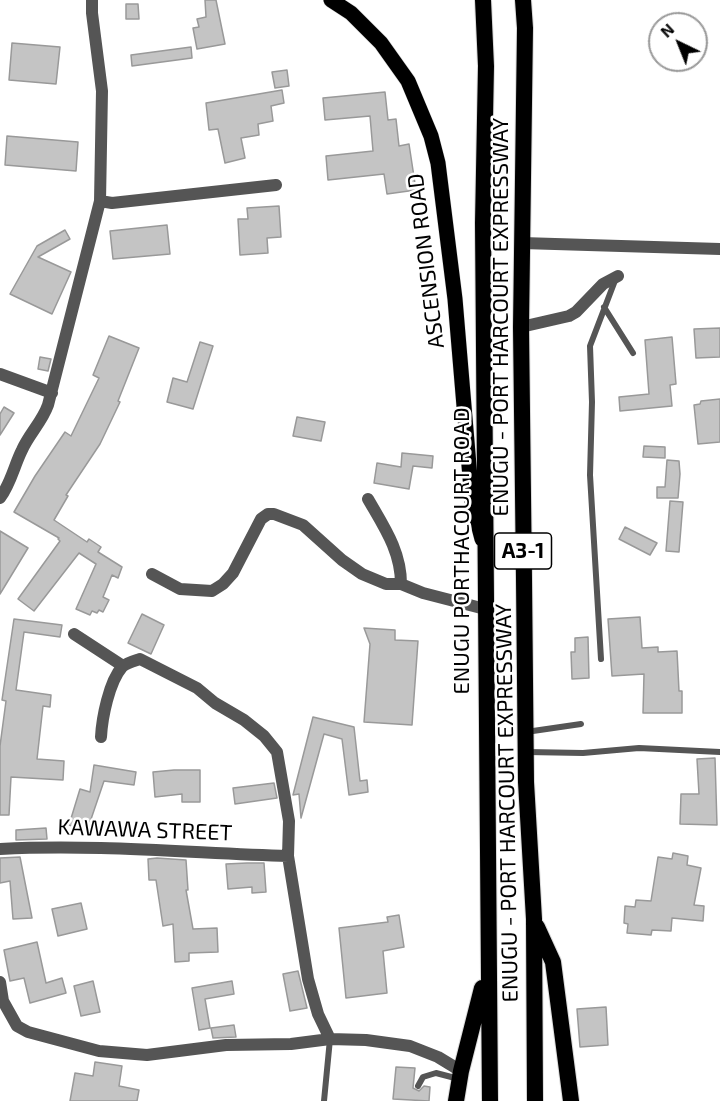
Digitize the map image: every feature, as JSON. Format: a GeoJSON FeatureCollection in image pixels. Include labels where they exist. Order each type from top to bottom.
{"type":"FeatureCollection","features":[{"type":"Feature","properties":{"kind":"highway","name":"ENUGU PORTHACOURT ROAD"},"geometry":{"type":"LineString","coordinates":[[483,0],[486,66],[483,223],[487,966],[490,1101]]}},
{"type":"Feature","properties":{"kind":"highway","name":"ENUGU - PORT HARCOURT EXPRESSWAY"},"geometry":{"type":"LineString","coordinates":[[523,0],[525,28],[521,327],[526,752],[534,919],[535,1101]]}},
{"type":"Feature","properties":{"kind":"highway"},"geometry":{"type":"LineString","coordinates":[[534,919],[553,962],[571,1101]]}},
{"type":"Feature","properties":{"kind":"highway"},"geometry":{"type":"LineString","coordinates":[[456,1101],[460,1075],[487,966]]}},
{"type":"Feature","properties":{"kind":"main road","name":"ASCENSION ROAD"},"geometry":{"type":"LineString","coordinates":[[331,0],[351,13],[381,43],[408,81],[431,136],[438,163],[455,299],[471,501],[485,551]]}},
{"type":"Feature","properties":{"kind":"street"},"geometry":{"type":"LineString","coordinates":[[0,498],[7,489],[22,449],[42,420],[52,393],[100,201],[102,92],[92,0]]}},
{"type":"Feature","properties":{"kind":"street"},"geometry":{"type":"LineString","coordinates":[[100,201],[112,203],[276,185]]}},
{"type":"Feature","properties":{"kind":"street"},"geometry":{"type":"LineString","coordinates":[[522,243],[720,249]]}},
{"type":"Feature","properties":{"kind":"street"},"geometry":{"type":"LineString","coordinates":[[521,327],[569,316],[576,312],[603,284],[618,276]]}},
{"type":"Feature","properties":{"kind":"street"},"geometry":{"type":"LineString","coordinates":[[0,374],[52,393]]}},
{"type":"Feature","properties":{"kind":"street"},"geometry":{"type":"LineString","coordinates":[[368,499],[393,541],[401,569],[402,584]]}},
{"type":"Feature","properties":{"kind":"street"},"geometry":{"type":"LineString","coordinates":[[152,574],[180,590],[212,591],[223,585],[232,573],[261,519],[268,514],[274,514],[303,525],[342,560],[363,574],[386,584],[402,584],[423,593],[485,609]]}},
{"type":"Feature","properties":{"kind":"street"},"geometry":{"type":"LineString","coordinates":[[74,634],[123,666]]}},
{"type":"Feature","properties":{"kind":"street"},"geometry":{"type":"LineString","coordinates":[[101,737],[103,714],[117,676],[123,666],[140,659],[146,660],[197,688],[215,703],[244,720],[264,736],[277,752],[289,821],[288,856],[308,979],[318,1014],[330,1039]]}},
{"type":"Feature","properties":{"kind":"street","name":"KAWAWA STREET"},"geometry":{"type":"LineString","coordinates":[[0,849],[91,848],[288,856]]}},
{"type":"Feature","properties":{"kind":"street"},"geometry":{"type":"LineString","coordinates":[[0,982],[3,1001],[16,1026],[28,1032],[99,1051],[147,1055],[226,1045],[291,1044],[330,1039],[366,1040],[410,1046],[438,1057],[460,1075]]}},
{"type":"Feature","properties":{"kind":"lane"},"geometry":{"type":"LineString","coordinates":[[601,659],[590,475],[592,402],[590,346],[618,276]]}},
{"type":"Feature","properties":{"kind":"lane"},"geometry":{"type":"LineString","coordinates":[[604,307],[633,353]]}},
{"type":"Feature","properties":{"kind":"lane"},"geometry":{"type":"LineString","coordinates":[[526,732],[581,724]]}},
{"type":"Feature","properties":{"kind":"lane"},"geometry":{"type":"LineString","coordinates":[[526,752],[583,753],[639,748],[720,752]]}},
{"type":"Feature","properties":{"kind":"lane"},"geometry":{"type":"LineString","coordinates":[[324,1101],[330,1039]]}},
{"type":"Feature","properties":{"kind":"lane"},"geometry":{"type":"LineString","coordinates":[[418,1086],[423,1077],[429,1074],[460,1075]]}},
{"type":"Feature","properties":{"kind":"building"},"geometry":{"type":"Polygon","coordinates":[[[205,0],[216,0],[225,44],[197,49],[193,28],[199,27],[197,19],[206,17],[205,0]]]}},
{"type":"Feature","properties":{"kind":"building"},"geometry":{"type":"Polygon","coordinates":[[[126,4],[138,4],[139,19],[126,19],[126,4]]]}},
{"type":"Feature","properties":{"kind":"building"},"geometry":{"type":"Polygon","coordinates":[[[12,43],[60,47],[56,84],[9,80],[12,43]]]}},
{"type":"Feature","properties":{"kind":"building"},"geometry":{"type":"Polygon","coordinates":[[[191,47],[192,58],[132,66],[131,55],[191,47]]]}},
{"type":"Feature","properties":{"kind":"building"},"geometry":{"type":"Polygon","coordinates":[[[287,70],[289,86],[275,88],[272,72],[287,70]]]}},
{"type":"Feature","properties":{"kind":"building"},"geometry":{"type":"Polygon","coordinates":[[[282,90],[284,103],[271,106],[273,121],[258,124],[259,135],[241,138],[245,158],[225,163],[218,129],[209,130],[206,103],[282,90]]]}},
{"type":"Feature","properties":{"kind":"building"},"geometry":{"type":"Polygon","coordinates":[[[385,92],[388,120],[396,119],[399,146],[409,144],[416,190],[387,194],[384,174],[328,180],[326,156],[373,151],[370,116],[325,120],[323,98],[385,92]]]}},
{"type":"Feature","properties":{"kind":"building"},"geometry":{"type":"Polygon","coordinates":[[[7,136],[78,142],[76,171],[5,165],[7,136]]]}},
{"type":"Feature","properties":{"kind":"building"},"geometry":{"type":"Polygon","coordinates":[[[279,206],[281,237],[267,238],[268,253],[240,255],[238,219],[248,219],[247,208],[279,206]]]}},
{"type":"Feature","properties":{"kind":"building"},"geometry":{"type":"Polygon","coordinates":[[[167,225],[170,254],[113,259],[110,231],[167,225]]]}},
{"type":"Feature","properties":{"kind":"building"},"geometry":{"type":"Polygon","coordinates":[[[65,230],[70,239],[38,257],[71,272],[52,314],[10,294],[37,246],[65,230]]]}},
{"type":"Feature","properties":{"kind":"building"},"geometry":{"type":"Polygon","coordinates":[[[720,328],[720,357],[696,358],[694,329],[720,328]]]}},
{"type":"Feature","properties":{"kind":"building"},"geometry":{"type":"Polygon","coordinates":[[[109,336],[139,348],[118,401],[120,402],[100,444],[66,495],[68,496],[54,520],[87,542],[89,539],[101,547],[98,552],[122,567],[118,578],[112,575],[103,597],[109,600],[103,612],[92,611],[90,615],[76,609],[96,564],[79,553],[34,611],[18,599],[60,541],[59,538],[14,512],[65,432],[71,436],[99,378],[93,375],[109,336]]]}},
{"type":"Feature","properties":{"kind":"building"},"geometry":{"type":"Polygon","coordinates":[[[672,337],[676,384],[670,385],[672,406],[620,411],[619,397],[649,394],[645,340],[672,337]]]}},
{"type":"Feature","properties":{"kind":"building"},"geometry":{"type":"Polygon","coordinates":[[[200,342],[213,346],[193,409],[167,402],[173,378],[187,382],[200,342]]]}},
{"type":"Feature","properties":{"kind":"building"},"geometry":{"type":"Polygon","coordinates":[[[40,357],[51,359],[48,371],[38,369],[40,357]]]}},
{"type":"Feature","properties":{"kind":"building"},"geometry":{"type":"Polygon","coordinates":[[[720,399],[720,442],[698,444],[694,405],[700,404],[701,401],[720,399]]]}},
{"type":"Feature","properties":{"kind":"building"},"geometry":{"type":"Polygon","coordinates":[[[4,407],[14,413],[0,435],[0,414],[4,407]]]}},
{"type":"Feature","properties":{"kind":"building"},"geometry":{"type":"Polygon","coordinates":[[[297,417],[325,422],[321,441],[293,436],[297,417]]]}},
{"type":"Feature","properties":{"kind":"building"},"geometry":{"type":"Polygon","coordinates":[[[644,446],[665,447],[665,458],[643,457],[644,446]]]}},
{"type":"Feature","properties":{"kind":"building"},"geometry":{"type":"Polygon","coordinates":[[[402,453],[433,456],[432,468],[413,466],[409,489],[374,483],[377,463],[401,467],[402,453]]]}},
{"type":"Feature","properties":{"kind":"building"},"geometry":{"type":"Polygon","coordinates":[[[667,460],[679,461],[678,498],[657,498],[657,487],[665,487],[667,460]]]}},
{"type":"Feature","properties":{"kind":"building"},"geometry":{"type":"Polygon","coordinates":[[[670,501],[683,502],[679,552],[666,551],[670,501]]]}},
{"type":"Feature","properties":{"kind":"building"},"geometry":{"type":"Polygon","coordinates":[[[625,527],[657,543],[650,555],[619,539],[625,527]]]}},
{"type":"Feature","properties":{"kind":"building"},"geometry":{"type":"Polygon","coordinates":[[[0,531],[28,548],[0,594],[0,531]]]}},
{"type":"Feature","properties":{"kind":"building"},"geometry":{"type":"Polygon","coordinates":[[[142,614],[164,625],[151,654],[128,643],[142,614]]]}},
{"type":"Feature","properties":{"kind":"building"},"geometry":{"type":"Polygon","coordinates":[[[640,617],[642,648],[658,647],[658,652],[677,651],[682,713],[643,713],[644,674],[612,676],[608,619],[640,617]]]}},
{"type":"Feature","properties":{"kind":"building"},"geometry":{"type":"Polygon","coordinates":[[[14,619],[62,625],[60,637],[24,632],[16,690],[51,695],[50,707],[43,706],[37,759],[64,761],[63,780],[11,777],[9,815],[0,815],[0,746],[6,701],[2,700],[14,619]]]}},
{"type":"Feature","properties":{"kind":"building"},"geometry":{"type":"Polygon","coordinates":[[[364,628],[395,630],[395,640],[418,641],[412,725],[364,722],[370,644],[364,628]]]}},
{"type":"Feature","properties":{"kind":"building"},"geometry":{"type":"Polygon","coordinates":[[[588,637],[589,678],[572,679],[571,652],[575,652],[575,638],[588,637]]]}},
{"type":"Feature","properties":{"kind":"building"},"geometry":{"type":"Polygon","coordinates":[[[313,717],[354,727],[360,781],[367,780],[368,792],[349,795],[342,739],[324,734],[301,818],[299,794],[293,795],[313,717]]]}},
{"type":"Feature","properties":{"kind":"building"},"geometry":{"type":"Polygon","coordinates":[[[715,758],[717,825],[680,824],[681,794],[699,794],[697,759],[715,758]]]}},
{"type":"Feature","properties":{"kind":"building"},"geometry":{"type":"Polygon","coordinates":[[[94,765],[136,772],[134,785],[104,781],[87,831],[69,825],[80,789],[90,792],[94,765]]]}},
{"type":"Feature","properties":{"kind":"building"},"geometry":{"type":"Polygon","coordinates":[[[200,770],[200,802],[182,802],[182,794],[155,797],[153,772],[200,770]]]}},
{"type":"Feature","properties":{"kind":"building"},"geometry":{"type":"Polygon","coordinates":[[[274,783],[277,798],[235,804],[233,788],[274,783]]]}},
{"type":"Feature","properties":{"kind":"building"},"geometry":{"type":"Polygon","coordinates":[[[46,828],[47,839],[16,840],[16,830],[46,828]]]}},
{"type":"Feature","properties":{"kind":"building"},"geometry":{"type":"Polygon","coordinates":[[[673,853],[688,856],[687,865],[701,868],[694,905],[704,906],[703,921],[672,918],[671,931],[652,930],[651,935],[627,933],[628,924],[624,923],[625,906],[635,907],[636,900],[651,901],[658,857],[672,859],[673,853]]]}},
{"type":"Feature","properties":{"kind":"building"},"geometry":{"type":"Polygon","coordinates":[[[20,857],[32,918],[13,919],[10,881],[0,883],[0,858],[20,857]]]}},
{"type":"Feature","properties":{"kind":"building"},"geometry":{"type":"Polygon","coordinates":[[[148,859],[186,860],[188,890],[186,890],[193,929],[217,928],[218,952],[189,953],[189,961],[175,962],[173,924],[163,926],[156,880],[149,880],[148,859]]]}},
{"type":"Feature","properties":{"kind":"building"},"geometry":{"type":"Polygon","coordinates":[[[264,863],[266,892],[252,893],[252,887],[228,889],[226,864],[264,863]]]}},
{"type":"Feature","properties":{"kind":"building"},"geometry":{"type":"Polygon","coordinates":[[[81,903],[87,929],[58,936],[52,909],[81,903]]]}},
{"type":"Feature","properties":{"kind":"building"},"geometry":{"type":"Polygon","coordinates":[[[399,915],[404,947],[383,951],[387,993],[346,998],[339,928],[388,922],[387,917],[399,915]]]}},
{"type":"Feature","properties":{"kind":"building"},"geometry":{"type":"Polygon","coordinates":[[[37,942],[46,983],[62,978],[66,993],[30,1003],[24,978],[10,981],[4,950],[37,942]]]}},
{"type":"Feature","properties":{"kind":"building"},"geometry":{"type":"Polygon","coordinates":[[[298,971],[307,1008],[290,1011],[283,974],[298,971]]]}},
{"type":"Feature","properties":{"kind":"building"},"geometry":{"type":"Polygon","coordinates":[[[93,981],[100,1012],[81,1016],[74,986],[93,981]]]}},
{"type":"Feature","properties":{"kind":"building"},"geometry":{"type":"Polygon","coordinates":[[[232,981],[234,994],[205,999],[210,1028],[199,1030],[192,988],[232,981]]]}},
{"type":"Feature","properties":{"kind":"building"},"geometry":{"type":"Polygon","coordinates":[[[606,1007],[608,1045],[580,1047],[577,1009],[606,1007]]]}},
{"type":"Feature","properties":{"kind":"building"},"geometry":{"type":"Polygon","coordinates":[[[234,1025],[236,1037],[213,1038],[211,1028],[234,1025]]]}},
{"type":"Feature","properties":{"kind":"building"},"geometry":{"type":"Polygon","coordinates":[[[95,1062],[122,1066],[119,1086],[139,1090],[137,1101],[70,1101],[75,1073],[93,1076],[95,1062]]]}},
{"type":"Feature","properties":{"kind":"building"},"geometry":{"type":"Polygon","coordinates":[[[396,1067],[415,1068],[413,1088],[419,1091],[424,1086],[430,1087],[429,1101],[393,1099],[396,1067]]]}}]}
